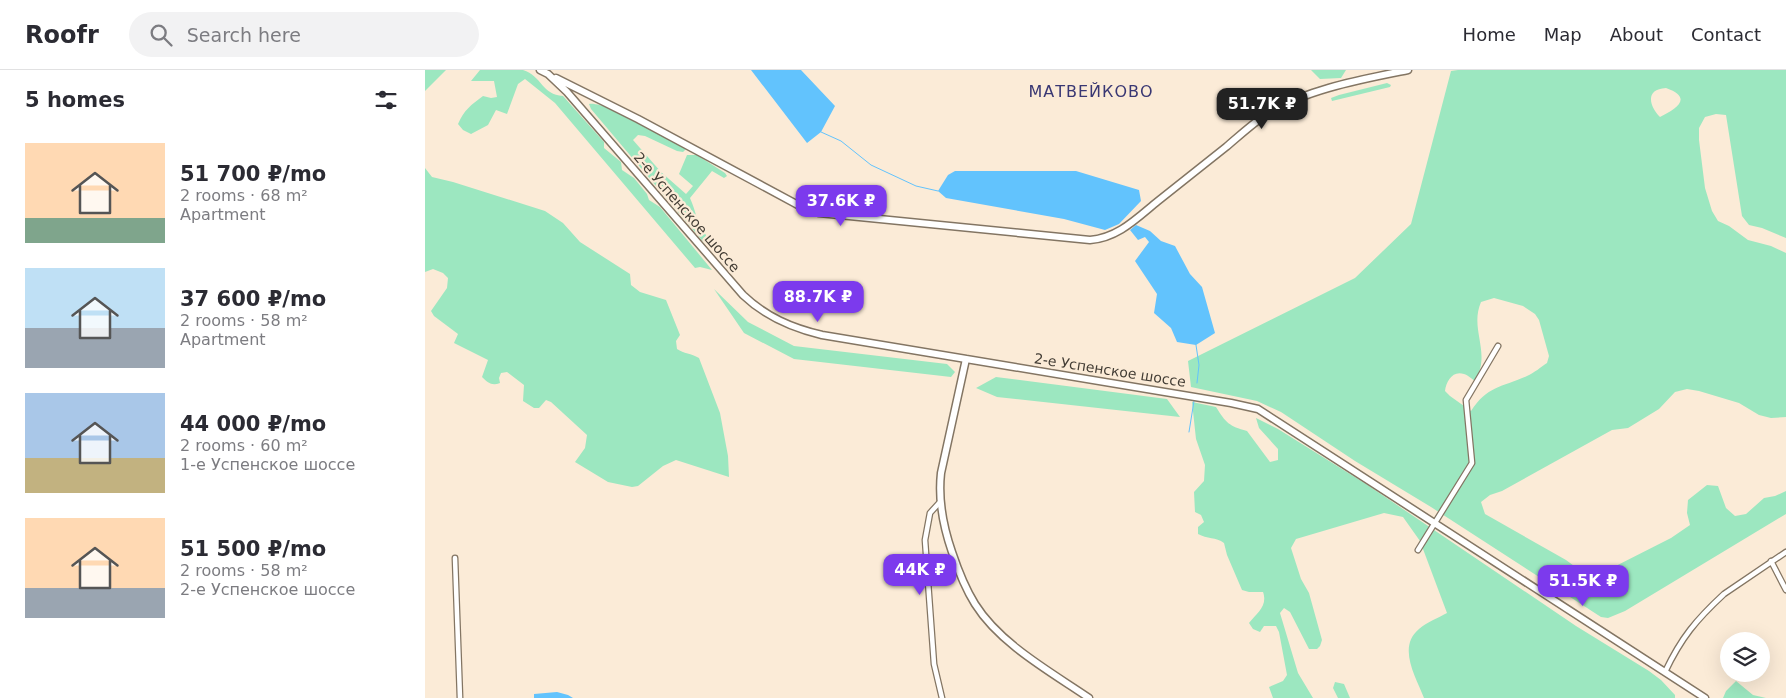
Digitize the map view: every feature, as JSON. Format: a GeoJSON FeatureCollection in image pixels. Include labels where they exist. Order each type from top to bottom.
{"type":"FeatureCollection","features":[{"type":"Feature","properties":{"kind":"main road","name":"2-е Успенское шоссе"},"geometry":{"type":"LineString","coordinates":[[540,70],[549,74],[560,84],[722,273],[764,313],[785,324],[812,333],[1251,407],[1264,412],[1705,698]]}},
{"type":"Feature","properties":{"kind":"main road"},"geometry":{"type":"LineString","coordinates":[[549,74],[798,205],[819,213],[1085,240],[1102,238],[1118,232],[1254,123],[1295,98],[1316,91],[1408,70]]}},
{"type":"Feature","properties":{"kind":"main road"},"geometry":{"type":"LineString","coordinates":[[579,105],[577,97],[583,91]]}},
{"type":"Feature","properties":{"kind":"main road"},"geometry":{"type":"LineString","coordinates":[[966,359],[941,473],[940,502],[949,543],[960,575],[975,604],[1004,637],[1089,698]]}},
{"type":"Feature","properties":{"kind":"street"},"geometry":{"type":"LineString","coordinates":[[1418,550],[1473,464],[1466,400],[1498,346]]}},
{"type":"Feature","properties":{"kind":"street"},"geometry":{"type":"LineString","coordinates":[[940,502],[930,513],[925,540],[934,664],[942,698]]}},
{"type":"Feature","properties":{"kind":"street"},"geometry":{"type":"LineString","coordinates":[[1665,672],[1685,634],[1724,594],[1786,552]]}},
{"type":"Feature","properties":{"kind":"street"},"geometry":{"type":"LineString","coordinates":[[455,558],[459,698]]}},
{"type":"Feature","properties":{"kind":"street"},"geometry":{"type":"LineString","coordinates":[[1771,561],[1786,590]]}},
{"type":"Feature","properties":{"kind":"green space"},"geometry":{"type":"Polygon","coordinates":[[[425,70],[446,70],[425,91],[425,70]]]}},
{"type":"Feature","properties":{"kind":"green space"},"geometry":{"type":"Polygon","coordinates":[[[480,70],[523,70],[534,76],[546,89],[556,95],[563,96],[604,142],[604,148],[621,162],[622,170],[634,178],[647,194],[649,200],[660,207],[712,270],[700,267],[695,268],[555,103],[525,79],[518,84],[507,114],[496,110],[488,125],[471,134],[463,130],[458,124],[468,108],[483,96],[497,97],[494,81],[471,81],[480,70]]]}},
{"type":"Feature","properties":{"kind":"green space"},"geometry":{"type":"Polygon","coordinates":[[[1311,70],[1346,70],[1341,78],[1320,79],[1311,70]]]}},
{"type":"Feature","properties":{"kind":"green space"},"geometry":{"type":"Polygon","coordinates":[[[1786,70],[1786,238],[1749,225],[1742,216],[1726,115],[1716,114],[1705,117],[1699,128],[1699,140],[1705,188],[1712,211],[1718,221],[1729,226],[1748,240],[1771,246],[1786,253],[1786,417],[1771,418],[1759,415],[1739,403],[1699,391],[1687,389],[1675,392],[1659,409],[1628,428],[1612,430],[1502,491],[1490,495],[1481,502],[1485,514],[1566,560],[1585,574],[1596,576],[1671,538],[1690,525],[1687,513],[1688,500],[1707,485],[1718,486],[1726,508],[1735,516],[1746,514],[1764,498],[1786,491],[1786,514],[1625,611],[1608,618],[1601,617],[1281,412],[1257,401],[1191,387],[1188,361],[1355,278],[1411,224],[1451,71],[1786,70]],[[1666,88],[1655,91],[1651,99],[1653,108],[1660,117],[1672,111],[1681,99],[1674,92],[1666,88]],[[1494,298],[1481,302],[1478,312],[1477,322],[1481,360],[1480,370],[1475,381],[1460,373],[1453,375],[1445,391],[1471,411],[1489,392],[1532,373],[1547,363],[1549,356],[1539,320],[1535,314],[1523,306],[1494,298]]]}},
{"type":"Feature","properties":{"kind":"green space"},"geometry":{"type":"Polygon","coordinates":[[[1387,83],[1391,85],[1390,87],[1332,101],[1331,98],[1339,95],[1387,83]]]}},
{"type":"Feature","properties":{"kind":"green space"},"geometry":{"type":"Polygon","coordinates":[[[589,104],[609,108],[623,114],[686,149],[683,152],[677,151],[645,136],[638,135],[633,140],[661,172],[686,194],[693,186],[679,174],[687,155],[697,155],[725,173],[727,176],[724,178],[712,171],[690,198],[706,235],[705,244],[591,109],[589,104]]]}},
{"type":"Feature","properties":{"kind":"green space"},"geometry":{"type":"Polygon","coordinates":[[[425,168],[432,177],[545,211],[563,223],[580,242],[630,274],[631,285],[640,292],[666,300],[680,335],[676,341],[677,349],[699,358],[720,413],[728,456],[729,477],[676,460],[663,466],[638,486],[632,487],[608,482],[575,462],[585,448],[587,435],[551,402],[546,400],[539,408],[534,408],[523,401],[524,385],[507,372],[501,373],[500,383],[497,384],[490,383],[482,377],[488,360],[454,343],[458,334],[434,316],[431,311],[447,288],[448,278],[443,273],[433,269],[425,272],[425,168]]]}},
{"type":"Feature","properties":{"kind":"green space"},"geometry":{"type":"Polygon","coordinates":[[[714,289],[748,322],[794,346],[947,364],[955,372],[951,377],[794,359],[744,333],[714,289]]]}},
{"type":"Feature","properties":{"kind":"green space"},"geometry":{"type":"Polygon","coordinates":[[[996,377],[1167,399],[1180,417],[997,397],[976,388],[996,377]]]}},
{"type":"Feature","properties":{"kind":"green space"},"geometry":{"type":"Polygon","coordinates":[[[1192,402],[1216,407],[1229,423],[1247,431],[1270,462],[1278,460],[1278,449],[1259,428],[1256,418],[1278,429],[1366,484],[1576,626],[1649,671],[1661,680],[1675,695],[1675,698],[1424,698],[1410,662],[1409,644],[1419,629],[1447,613],[1420,541],[1403,517],[1384,513],[1296,539],[1291,548],[1301,579],[1309,593],[1322,640],[1317,649],[1309,649],[1290,612],[1284,608],[1280,613],[1298,673],[1313,698],[1273,698],[1269,687],[1283,681],[1287,675],[1279,632],[1276,626],[1264,626],[1260,632],[1253,629],[1249,623],[1263,605],[1263,592],[1242,590],[1224,543],[1198,534],[1198,527],[1204,522],[1201,515],[1195,512],[1194,492],[1204,481],[1205,465],[1196,439],[1192,402]]]}},
{"type":"Feature","properties":{"kind":"green space"},"geometry":{"type":"Polygon","coordinates":[[[1335,682],[1344,684],[1350,698],[1338,698],[1333,688],[1335,682]]]}},
{"type":"Feature","properties":{"kind":"green space"},"geometry":{"type":"Polygon","coordinates":[[[1737,682],[1753,695],[1766,698],[1723,698],[1726,691],[1737,682]]]}},
{"type":"Feature","properties":{"kind":"water"},"geometry":{"type":"Polygon","coordinates":[[[751,70],[801,70],[835,106],[821,132],[807,143],[751,70]]]}},
{"type":"Feature","properties":{"kind":"water"},"geometry":{"type":"Polygon","coordinates":[[[955,171],[1076,171],[1139,190],[1141,201],[1119,224],[1105,230],[1064,219],[946,198],[938,191],[948,175],[955,171]]]}},
{"type":"Feature","properties":{"kind":"water"},"geometry":{"type":"Polygon","coordinates":[[[1136,225],[1150,231],[1161,241],[1175,246],[1190,274],[1202,287],[1215,333],[1196,345],[1177,342],[1171,328],[1154,313],[1157,294],[1135,261],[1149,242],[1145,237],[1138,240],[1130,230],[1136,225]]]}},
{"type":"Feature","properties":{"kind":"water"},"geometry":{"type":"Polygon","coordinates":[[[557,692],[573,698],[534,698],[534,694],[557,692]]]}},
{"type":"Feature","properties":{"kind":"waterway"},"geometry":{"type":"LineString","coordinates":[[821,132],[841,141],[871,165],[916,186],[938,191]]}},
{"type":"Feature","properties":{"kind":"waterway"},"geometry":{"type":"LineString","coordinates":[[1196,345],[1199,365],[1197,383]]}},
{"type":"Feature","properties":{"kind":"waterway"},"geometry":{"type":"LineString","coordinates":[[1189,432],[1194,401]]}},
{"type":"Feature","properties":{"kind":"district","name":"МАТВЕЙКОВО"},"geometry":{"type":"Point","coordinates":[1091,91]}}]}
